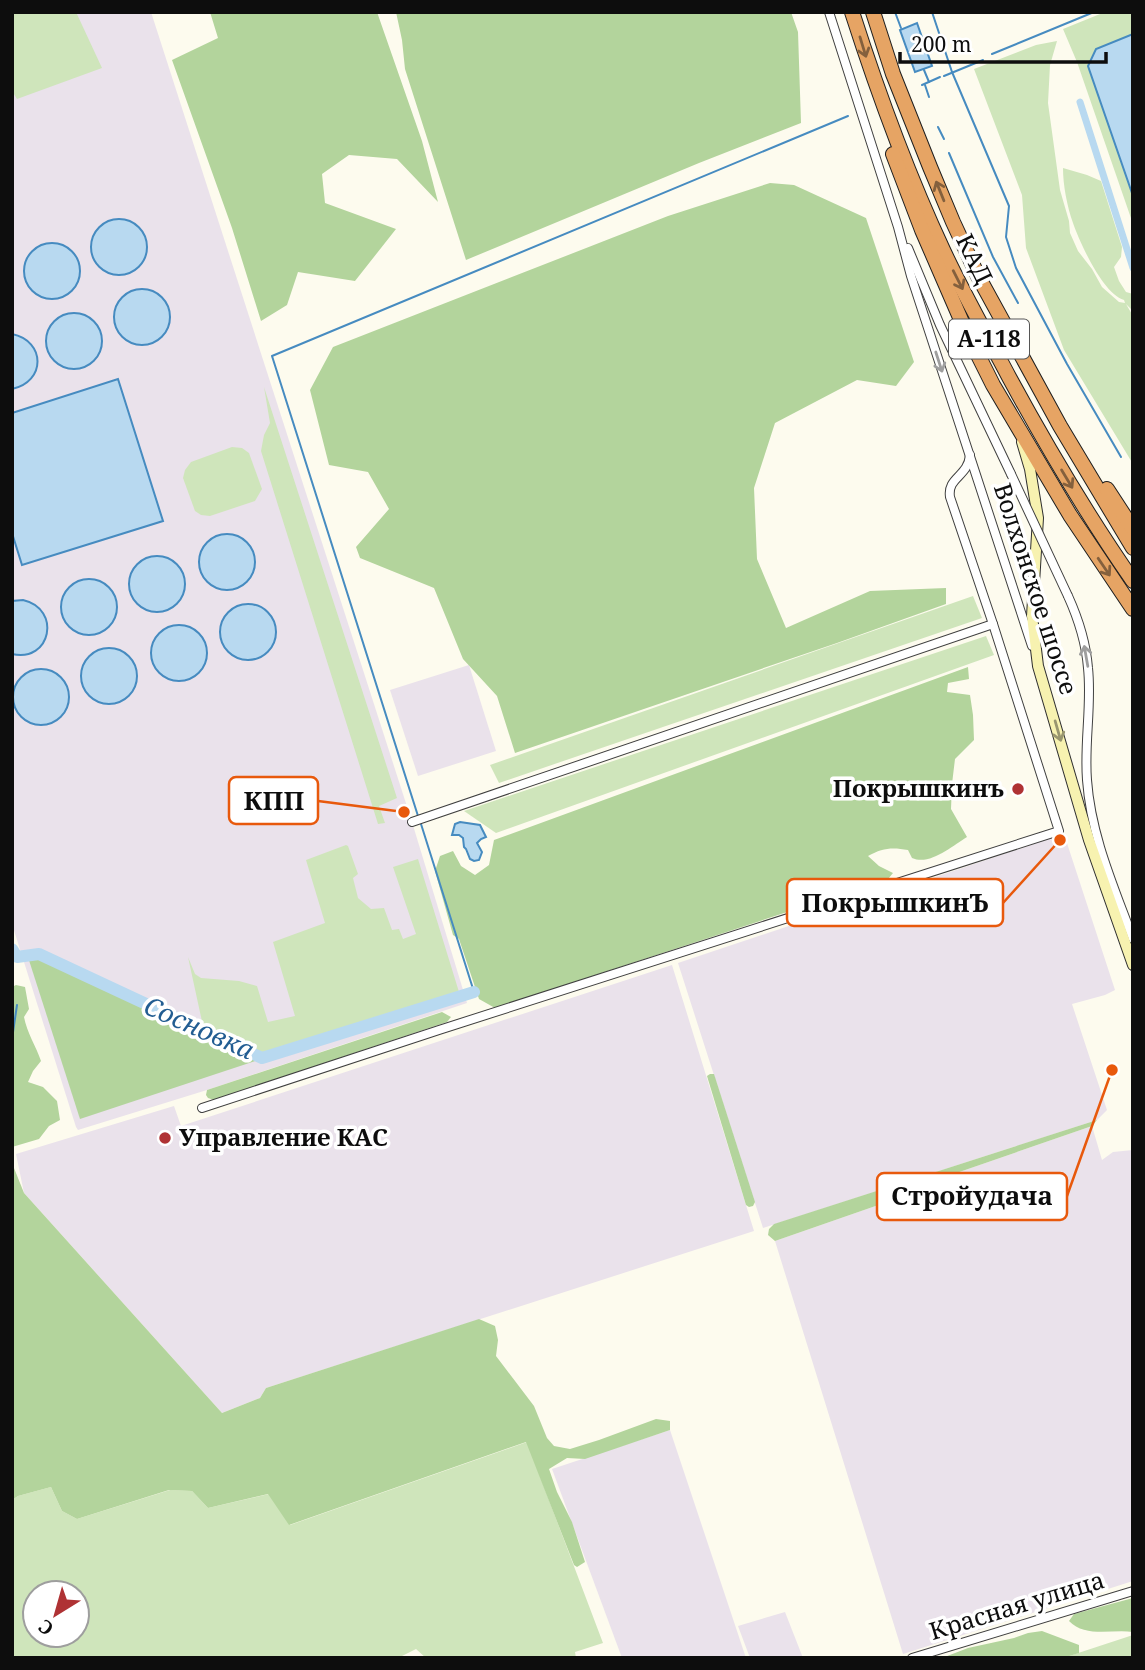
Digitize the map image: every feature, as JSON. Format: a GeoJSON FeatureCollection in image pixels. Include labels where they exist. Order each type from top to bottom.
{"type":"FeatureCollection","features":[{"type":"Feature","properties":{"kind":"highway","name":"КАД"},"geometry":{"type":"LineString","coordinates":[[852,12],[874,81],[943,250],[1039,432],[1084,508],[1133,581]]}},
{"type":"Feature","properties":{"kind":"highway","name":"КАД"},"geometry":{"type":"LineString","coordinates":[[873,12],[893,74],[978,276],[1046,402],[1133,548]]}},
{"type":"Feature","properties":{"kind":"highway"},"geometry":{"type":"LineString","coordinates":[[874,81],[898,169],[922,230],[993,385],[1083,535],[1133,609]]}},
{"type":"Feature","properties":{"kind":"highway"},"geometry":{"type":"LineString","coordinates":[[1046,402],[1133,529]]}},
{"type":"Feature","properties":{"kind":"main road"},"geometry":{"type":"LineString","coordinates":[[1017,426],[1030,469],[1038,518],[1032,616],[1038,666]]}},
{"type":"Feature","properties":{"kind":"main road","name":"Волхонское шоссе"},"geometry":{"type":"LineString","coordinates":[[1038,666],[1089,840],[1133,965]]}},
{"type":"Feature","properties":{"kind":"street","name":"Волхонское шоссе"},"geometry":{"type":"LineString","coordinates":[[829,12],[898,227],[911,276],[1038,666]]}},
{"type":"Feature","properties":{"kind":"street","name":"Волхонское шоссе"},"geometry":{"type":"LineString","coordinates":[[898,227],[940,325],[1077,615],[1088,668],[1086,763],[1092,821],[1133,939]]}},
{"type":"Feature","properties":{"kind":"street"},"geometry":{"type":"LineString","coordinates":[[202,1108],[1059,831],[950,497],[949,490],[969,464],[970,455]]}},
{"type":"Feature","properties":{"kind":"street"},"geometry":{"type":"LineString","coordinates":[[957,478],[967,478],[980,486]]}},
{"type":"Feature","properties":{"kind":"street"},"geometry":{"type":"LineString","coordinates":[[412,822],[993,624]]}},
{"type":"Feature","properties":{"kind":"street","name":"Красная улица"},"geometry":{"type":"LineString","coordinates":[[912,1658],[1133,1591]]}},
{"type":"Feature","properties":{"kind":"shaded area"},"geometry":{"type":"Polygon","coordinates":[[[12,12],[151,12],[412,822],[467,1003],[78,1130],[12,924],[12,12]]]}},
{"type":"Feature","properties":{"kind":"shaded area"},"geometry":{"type":"Polygon","coordinates":[[[469,665],[496,751],[418,776],[390,690],[469,665]]]}},
{"type":"Feature","properties":{"kind":"shaded area"},"geometry":{"type":"Polygon","coordinates":[[[1064,834],[1115,990],[1072,1004],[1107,1110],[1097,1120],[763,1228],[678,963],[1064,834]]]}},
{"type":"Feature","properties":{"kind":"shaded area"},"geometry":{"type":"Polygon","coordinates":[[[672,965],[754,1231],[266,1388],[260,1398],[222,1413],[24,1193],[16,1154],[174,1106],[181,1126],[672,965]]]}},
{"type":"Feature","properties":{"kind":"shaded area"},"geometry":{"type":"Polygon","coordinates":[[[1092,1126],[1102,1160],[1113,1152],[1133,1150],[1133,1581],[903,1654],[775,1241],[910,1194],[913,1188],[1092,1126]]]}},
{"type":"Feature","properties":{"kind":"shaded area"},"geometry":{"type":"Polygon","coordinates":[[[670,1430],[746,1658],[622,1658],[552,1469],[670,1430]]]}},
{"type":"Feature","properties":{"kind":"shaded area"},"geometry":{"type":"Polygon","coordinates":[[[785,1612],[803,1658],[750,1658],[738,1626],[785,1612]]]}},
{"type":"Feature","properties":{"kind":"green space"},"geometry":{"type":"Polygon","coordinates":[[[12,12],[76,12],[102,68],[17,99],[12,91],[12,12]]]}},
{"type":"Feature","properties":{"kind":"green space"},"geometry":{"type":"Polygon","coordinates":[[[210,12],[377,12],[422,141],[438,202],[397,159],[349,155],[322,174],[325,203],[396,229],[355,281],[298,272],[287,305],[261,321],[232,228],[172,60],[218,38],[210,12]]]}},
{"type":"Feature","properties":{"kind":"green space"},"geometry":{"type":"Polygon","coordinates":[[[396,12],[791,12],[798,32],[801,123],[466,260],[405,69],[396,12]]]}},
{"type":"Feature","properties":{"kind":"green space"},"geometry":{"type":"Polygon","coordinates":[[[1105,12],[1133,12],[1133,34],[1096,49],[1088,66],[1133,196],[1133,224],[1063,29],[1105,12]]]}},
{"type":"Feature","properties":{"kind":"green space"},"geometry":{"type":"Polygon","coordinates":[[[1057,41],[1050,65],[1048,103],[1060,190],[1070,233],[1078,251],[1102,287],[1119,302],[1125,303],[1100,278],[1081,243],[1067,203],[1063,168],[1101,181],[1122,247],[1121,257],[1114,267],[1126,292],[1133,294],[1133,311],[1126,304],[1133,316],[1133,464],[1064,350],[1026,248],[1022,195],[974,69],[1036,45],[1057,41]]]}},
{"type":"Feature","properties":{"kind":"green space"},"geometry":{"type":"Polygon","coordinates":[[[770,183],[794,185],[866,218],[914,362],[896,386],[857,380],[775,423],[754,488],[757,559],[786,628],[870,591],[946,588],[946,604],[515,753],[497,696],[463,659],[434,588],[360,558],[356,547],[389,509],[368,472],[329,465],[310,390],[333,347],[668,216],[770,183]]]}},
{"type":"Feature","properties":{"kind":"green space"},"geometry":{"type":"Polygon","coordinates":[[[264,387],[397,798],[379,806],[385,823],[378,824],[261,451],[270,423],[264,387]]]}},
{"type":"Feature","properties":{"kind":"green space"},"geometry":{"type":"Polygon","coordinates":[[[232,447],[242,448],[249,453],[262,489],[255,501],[210,516],[201,515],[195,511],[183,478],[185,470],[191,462],[232,447]]]}},
{"type":"Feature","properties":{"kind":"green space"},"geometry":{"type":"Polygon","coordinates":[[[973,596],[982,618],[499,783],[490,765],[973,596]]]}},
{"type":"Feature","properties":{"kind":"green space"},"geometry":{"type":"Polygon","coordinates":[[[986,636],[994,655],[496,833],[464,811],[986,636]]]}},
{"type":"Feature","properties":{"kind":"green space"},"geometry":{"type":"Polygon","coordinates":[[[968,667],[969,679],[948,683],[947,692],[970,695],[973,715],[974,740],[955,759],[952,784],[951,809],[967,837],[941,854],[926,859],[912,858],[908,850],[897,849],[883,850],[868,856],[893,873],[888,879],[495,1008],[479,999],[459,939],[453,935],[435,871],[440,856],[453,851],[461,866],[475,875],[489,865],[494,840],[968,667]]]}},
{"type":"Feature","properties":{"kind":"green space"},"geometry":{"type":"Polygon","coordinates":[[[346,845],[358,874],[353,878],[358,898],[371,909],[384,908],[392,930],[399,929],[403,939],[416,934],[393,867],[418,859],[459,992],[266,1054],[203,1026],[188,957],[195,974],[201,978],[239,981],[257,986],[268,1022],[295,1016],[273,942],[325,923],[306,860],[346,845]]]}},
{"type":"Feature","properties":{"kind":"green space"},"geometry":{"type":"Polygon","coordinates":[[[27,954],[258,1060],[80,1119],[27,954]]]}},
{"type":"Feature","properties":{"kind":"green space"},"geometry":{"type":"Polygon","coordinates":[[[12,987],[25,987],[29,1009],[24,1017],[41,1061],[28,1082],[43,1087],[57,1101],[60,1120],[49,1126],[39,1139],[12,1147],[12,987]]]}},
{"type":"Feature","properties":{"kind":"green space"},"geometry":{"type":"Polygon","coordinates":[[[442,1012],[451,1017],[447,1022],[214,1100],[206,1095],[207,1090],[442,1012]]]}},
{"type":"Feature","properties":{"kind":"green space"},"geometry":{"type":"Polygon","coordinates":[[[714,1074],[755,1202],[753,1206],[746,1205],[707,1076],[714,1074]]]}},
{"type":"Feature","properties":{"kind":"green space"},"geometry":{"type":"Polygon","coordinates":[[[1097,1120],[1092,1126],[913,1188],[910,1194],[775,1241],[768,1235],[774,1224],[1097,1120]]]}},
{"type":"Feature","properties":{"kind":"green space"},"geometry":{"type":"Polygon","coordinates":[[[12,1163],[24,1193],[222,1413],[260,1398],[266,1388],[479,1319],[495,1326],[498,1340],[496,1356],[534,1406],[547,1438],[554,1446],[570,1449],[656,1419],[670,1421],[670,1430],[585,1459],[567,1458],[549,1469],[572,1522],[585,1562],[577,1567],[526,1442],[289,1525],[268,1494],[208,1508],[192,1491],[169,1490],[77,1519],[62,1511],[51,1487],[12,1500],[12,1163]]]}},
{"type":"Feature","properties":{"kind":"green space"},"geometry":{"type":"Polygon","coordinates":[[[527,1442],[603,1643],[575,1652],[576,1658],[426,1658],[416,1649],[398,1658],[12,1658],[12,1500],[18,1496],[51,1487],[62,1511],[77,1519],[170,1490],[192,1491],[208,1508],[269,1494],[290,1525],[527,1442]]]}},
{"type":"Feature","properties":{"kind":"green space"},"geometry":{"type":"Polygon","coordinates":[[[1133,1598],[1133,1632],[1091,1631],[1069,1621],[1074,1614],[1133,1598]]]}},
{"type":"Feature","properties":{"kind":"green space"},"geometry":{"type":"Polygon","coordinates":[[[1042,1631],[1079,1645],[1079,1653],[1063,1658],[942,1658],[968,1648],[1042,1631]]]}},
{"type":"Feature","properties":{"kind":"green space"},"geometry":{"type":"Polygon","coordinates":[[[1133,1635],[1133,1658],[1063,1658],[1133,1635]]]}},
{"type":"Feature","properties":{"kind":"water"},"geometry":{"type":"Polygon","coordinates":[[[917,23],[932,66],[915,72],[900,30],[917,23]]]}},
{"type":"Feature","properties":{"kind":"water"},"geometry":{"type":"Polygon","coordinates":[[[1133,34],[1133,196],[1088,66],[1096,49],[1133,34]]]}},
{"type":"Feature","properties":{"kind":"water"},"geometry":{"type":"Polygon","coordinates":[[[119,219],[130,221],[139,227],[145,236],[145,258],[139,267],[130,273],[119,275],[108,273],[99,267],[93,258],[91,247],[93,236],[99,227],[108,221],[119,219]]]}},
{"type":"Feature","properties":{"kind":"water"},"geometry":{"type":"Polygon","coordinates":[[[52,243],[63,245],[72,251],[78,260],[78,282],[72,291],[63,297],[52,299],[41,297],[32,291],[26,282],[24,271],[26,260],[32,251],[41,245],[52,243]]]}},
{"type":"Feature","properties":{"kind":"water"},"geometry":{"type":"Polygon","coordinates":[[[142,289],[153,291],[162,297],[168,306],[168,328],[162,337],[153,343],[142,345],[131,343],[122,337],[116,328],[114,317],[116,306],[122,297],[131,291],[142,289]]]}},
{"type":"Feature","properties":{"kind":"water"},"geometry":{"type":"Polygon","coordinates":[[[74,313],[85,315],[94,321],[100,330],[100,352],[94,361],[85,367],[74,369],[63,367],[54,361],[48,352],[46,341],[48,330],[54,321],[63,315],[74,313]]]}},
{"type":"Feature","properties":{"kind":"water"},"geometry":{"type":"Polygon","coordinates":[[[12,334],[31,345],[38,362],[31,378],[12,389],[12,334]]]}},
{"type":"Feature","properties":{"kind":"water"},"geometry":{"type":"Polygon","coordinates":[[[118,379],[163,521],[22,565],[12,533],[12,413],[118,379]]]}},
{"type":"Feature","properties":{"kind":"water"},"geometry":{"type":"Polygon","coordinates":[[[227,534],[238,536],[247,542],[253,551],[253,573],[247,582],[238,588],[227,590],[216,588],[207,582],[201,573],[199,562],[201,551],[207,542],[216,536],[227,534]]]}},
{"type":"Feature","properties":{"kind":"water"},"geometry":{"type":"Polygon","coordinates":[[[157,556],[168,558],[177,564],[183,573],[183,595],[177,604],[168,610],[157,612],[146,610],[137,604],[131,595],[129,584],[131,573],[137,564],[146,558],[157,556]]]}},
{"type":"Feature","properties":{"kind":"water"},"geometry":{"type":"Polygon","coordinates":[[[89,579],[100,581],[109,587],[115,596],[115,618],[109,627],[100,633],[89,635],[78,633],[69,627],[63,618],[61,607],[63,596],[69,587],[78,581],[89,579]]]}},
{"type":"Feature","properties":{"kind":"water"},"geometry":{"type":"Polygon","coordinates":[[[23,600],[35,605],[43,614],[47,623],[47,634],[36,651],[25,655],[12,654],[12,601],[23,600]]]}},
{"type":"Feature","properties":{"kind":"water"},"geometry":{"type":"Polygon","coordinates":[[[248,604],[259,606],[268,612],[274,621],[274,643],[268,652],[259,658],[248,660],[237,658],[228,652],[222,643],[220,632],[222,621],[228,612],[237,606],[248,604]]]}},
{"type":"Feature","properties":{"kind":"water"},"geometry":{"type":"Polygon","coordinates":[[[179,625],[190,627],[199,633],[205,642],[205,664],[199,673],[190,679],[179,681],[168,679],[159,673],[153,664],[151,653],[153,642],[159,633],[168,627],[179,625]]]}},
{"type":"Feature","properties":{"kind":"water"},"geometry":{"type":"Polygon","coordinates":[[[109,648],[120,650],[129,656],[135,665],[135,687],[129,696],[120,702],[109,704],[98,702],[89,696],[83,687],[81,676],[83,665],[89,656],[98,650],[109,648]]]}},
{"type":"Feature","properties":{"kind":"water"},"geometry":{"type":"Polygon","coordinates":[[[41,669],[52,671],[61,677],[67,686],[67,708],[61,717],[52,723],[41,725],[30,723],[21,717],[15,708],[13,697],[15,686],[21,677],[30,671],[41,669]]]}},
{"type":"Feature","properties":{"kind":"water"},"geometry":{"type":"Polygon","coordinates":[[[460,822],[480,825],[486,837],[477,843],[482,852],[479,860],[470,859],[463,838],[452,835],[455,824],[460,822]]]}},
{"type":"Feature","properties":{"kind":"waterway"},"geometry":{"type":"LineString","coordinates":[[895,12],[901,28]]}},
{"type":"Feature","properties":{"kind":"waterway"},"geometry":{"type":"LineString","coordinates":[[932,12],[952,72],[1009,206],[1006,237],[1016,268],[1121,457]]}},
{"type":"Feature","properties":{"kind":"waterway"},"geometry":{"type":"LineString","coordinates":[[992,54],[1094,12]]}},
{"type":"Feature","properties":{"kind":"waterway"},"geometry":{"type":"LineString","coordinates":[[944,76],[983,60]]}},
{"type":"Feature","properties":{"kind":"waterway"},"geometry":{"type":"LineString","coordinates":[[924,70],[929,82]]}},
{"type":"Feature","properties":{"kind":"waterway"},"geometry":{"type":"LineString","coordinates":[[922,85],[940,77]]}},
{"type":"Feature","properties":{"kind":"waterway"},"geometry":{"type":"LineString","coordinates":[[925,85],[929,97]]}},
{"type":"Feature","properties":{"kind":"waterway"},"geometry":{"type":"LineString","coordinates":[[1080,102],[1133,268]]}},
{"type":"Feature","properties":{"kind":"waterway"},"geometry":{"type":"LineString","coordinates":[[418,816],[272,356],[848,116]]}},
{"type":"Feature","properties":{"kind":"waterway"},"geometry":{"type":"LineString","coordinates":[[938,127],[944,139]]}},
{"type":"Feature","properties":{"kind":"waterway"},"geometry":{"type":"LineString","coordinates":[[949,153],[993,257],[1018,303]]}},
{"type":"Feature","properties":{"kind":"waterway"},"geometry":{"type":"LineString","coordinates":[[421,824],[474,992]]}},
{"type":"Feature","properties":{"kind":"waterway","name":"Сосновка"},"geometry":{"type":"LineString","coordinates":[[12,949],[17,957],[39,954],[262,1058],[474,992]]}},
{"type":"Feature","properties":{"kind":"waterway"},"geometry":{"type":"LineString","coordinates":[[12,1039],[17,1005]]}},
{"type":"Feature","properties":{"kind":"place","name":"Покрышкинъ"},"geometry":{"type":"Point","coordinates":[1018,789]}},
{"type":"Feature","properties":{"kind":"place","name":"КПП"},"geometry":{"type":"Point","coordinates":[404,812]}},
{"type":"Feature","properties":{"kind":"place","name":"ПокрышкинЪ"},"geometry":{"type":"Point","coordinates":[1060,840]}},
{"type":"Feature","properties":{"kind":"place","name":"Стройудача"},"geometry":{"type":"Point","coordinates":[1112,1070]}},
{"type":"Feature","properties":{"kind":"place","name":"Управление КАС"},"geometry":{"type":"Point","coordinates":[165,1138]}}]}
